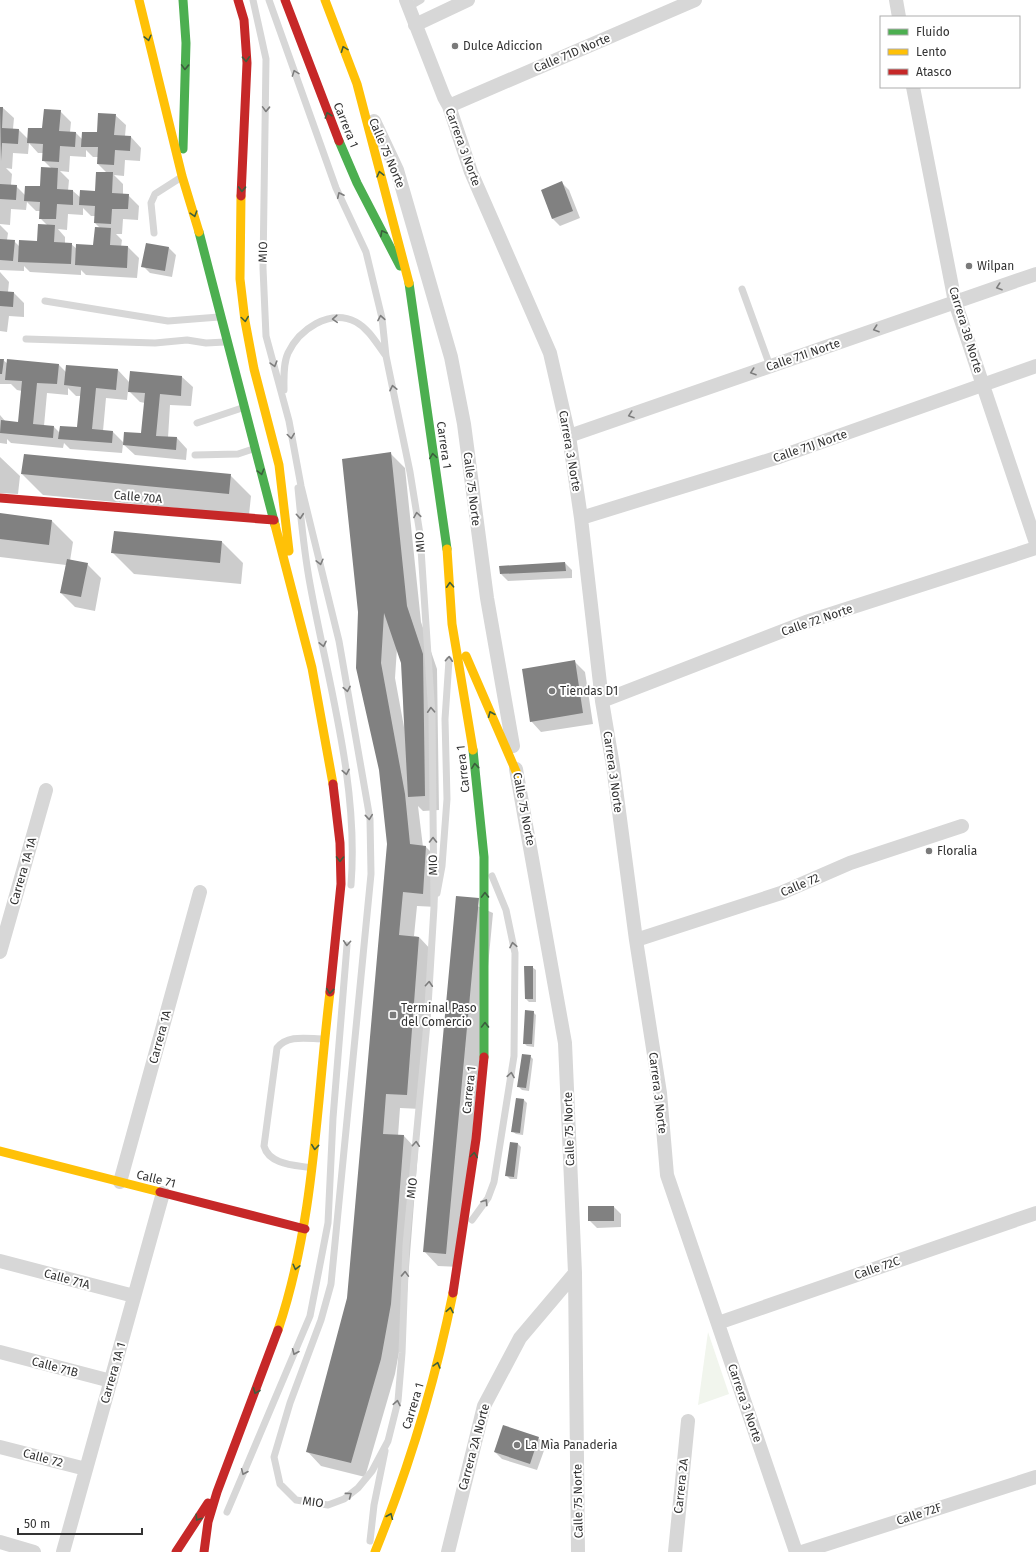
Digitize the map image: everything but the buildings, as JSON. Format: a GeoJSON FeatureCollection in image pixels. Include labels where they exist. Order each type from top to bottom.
{"type":"FeatureCollection","features":[{"type":"Feature","properties":{"kind":"main road"},"geometry":{"type":"LineString","coordinates":[[139,0],[182,176],[228,342],[295,600],[321,711],[341,845],[340,892],[321,1094],[305,1229],[290,1292],[273,1349],[219,1485],[205,1540],[204,1552]]}},
{"type":"Feature","properties":{"kind":"main road"},"geometry":{"type":"LineString","coordinates":[[182,176],[186,43],[183,0]]}},
{"type":"Feature","properties":{"kind":"main road"},"geometry":{"type":"LineString","coordinates":[[238,0],[244,20],[246,63],[240,225],[240,279],[245,321],[254,369],[278,465],[295,600]]}},
{"type":"Feature","properties":{"kind":"main road"},"geometry":{"type":"LineString","coordinates":[[325,0],[357,84],[408,280]]}},
{"type":"Feature","properties":{"kind":"main road","name":"Carrera 1"},"geometry":{"type":"LineString","coordinates":[[286,4],[309,60],[330,121],[357,183],[408,280],[449,566],[452,624],[472,741],[484,857],[485,1051],[476,1139],[456,1279],[442,1348],[397,1498],[375,1552]]}},
{"type":"Feature","properties":{"kind":"main road","name":"Calle 70A"},"geometry":{"type":"LineString","coordinates":[[0,498],[274,520]]}},
{"type":"Feature","properties":{"kind":"main road"},"geometry":{"type":"LineString","coordinates":[[452,624],[518,776]]}},
{"type":"Feature","properties":{"kind":"main road","name":"Calle 71"},"geometry":{"type":"LineString","coordinates":[[0,1151],[305,1229]]}},
{"type":"Feature","properties":{"kind":"main road"},"geometry":{"type":"LineString","coordinates":[[176,1552],[219,1485]]}},
{"type":"Feature","properties":{"kind":"street"},"geometry":{"type":"LineString","coordinates":[[415,25],[468,0]]}},
{"type":"Feature","properties":{"kind":"street","name":"Calle 71D Norte"},"geometry":{"type":"LineString","coordinates":[[449,106],[695,0]]}},
{"type":"Feature","properties":{"kind":"street"},"geometry":{"type":"LineString","coordinates":[[896,0],[899,16]]}},
{"type":"Feature","properties":{"kind":"street","name":"Carrera 3 Norte"},"geometry":{"type":"LineString","coordinates":[[412,2],[415,25],[449,106],[471,172],[550,353],[569,436],[581,518],[602,701],[613,766],[636,940],[660,1093],[667,1175],[796,1552]]}},
{"type":"Feature","properties":{"kind":"street","name":"Calle 75 Norte"},"geometry":{"type":"LineString","coordinates":[[357,84],[397,170],[451,356],[464,424],[487,598],[566,1043],[574,1273],[578,1552]]}},
{"type":"Feature","properties":{"kind":"street","name":"Carrera 3B Norte"},"geometry":{"type":"LineString","coordinates":[[913,88],[955,302],[1036,543]]}},
{"type":"Feature","properties":{"kind":"street","name":"Calle 71I Norte"},"geometry":{"type":"LineString","coordinates":[[569,436],[1036,274]]}},
{"type":"Feature","properties":{"kind":"street","name":"Calle 71J Norte"},"geometry":{"type":"LineString","coordinates":[[581,518],[779,457],[1036,366]]}},
{"type":"Feature","properties":{"kind":"street","name":"Calle 72 Norte"},"geometry":{"type":"LineString","coordinates":[[602,701],[806,622],[1036,548]]}},
{"type":"Feature","properties":{"kind":"street","name":"Carrera 1A 1A"},"geometry":{"type":"LineString","coordinates":[[0,952],[46,790]]}},
{"type":"Feature","properties":{"kind":"street","name":"Calle 72"},"geometry":{"type":"LineString","coordinates":[[636,940],[781,893],[850,863],[962,826]]}},
{"type":"Feature","properties":{"kind":"street","name":"Carrera 1A"},"geometry":{"type":"LineString","coordinates":[[120,1182],[200,892]]}},
{"type":"Feature","properties":{"kind":"street","name":"Carrera 1A 1"},"geometry":{"type":"LineString","coordinates":[[63,1552],[163,1193]]}},
{"type":"Feature","properties":{"kind":"street","name":"Calle 72C"},"geometry":{"type":"LineString","coordinates":[[718,1323],[1036,1213]]}},
{"type":"Feature","properties":{"kind":"street","name":"Calle 71A"},"geometry":{"type":"LineString","coordinates":[[0,1261],[134,1296]]}},
{"type":"Feature","properties":{"kind":"street","name":"Carrera 2A Norte"},"geometry":{"type":"LineString","coordinates":[[448,1552],[484,1406],[520,1338],[574,1273]]}},
{"type":"Feature","properties":{"kind":"street","name":"Calle 71B"},"geometry":{"type":"LineString","coordinates":[[0,1352],[111,1381]]}},
{"type":"Feature","properties":{"kind":"street","name":"Carrera 2A"},"geometry":{"type":"LineString","coordinates":[[675,1552],[688,1421]]}},
{"type":"Feature","properties":{"kind":"street","name":"Calle 72"},"geometry":{"type":"LineString","coordinates":[[0,1447],[86,1469]]}},
{"type":"Feature","properties":{"kind":"street","name":"Calle 72F"},"geometry":{"type":"LineString","coordinates":[[802,1552],[1036,1477]]}},
{"type":"Feature","properties":{"kind":"street"},"geometry":{"type":"LineString","coordinates":[[0,1542],[34,1552]]}},
{"type":"Feature","properties":{"kind":"lane","name":"MIO"},"geometry":{"type":"LineString","coordinates":[[253,0],[258,15],[266,59],[263,268],[266,336],[289,421],[293,449],[340,648],[370,819],[371,874],[331,1284],[321,1320],[290,1403],[274,1457],[280,1484],[296,1500],[313,1504],[328,1505],[344,1499],[358,1488],[372,1471],[388,1441],[398,1401],[402,1360],[406,1245],[427,1023],[434,907],[432,716],[420,534],[410,472],[386,356],[382,318],[366,252],[336,188],[269,0]]}},
{"type":"Feature","properties":{"kind":"lane"},"geometry":{"type":"LineString","coordinates":[[154,233],[151,203],[155,194],[182,176]]}},
{"type":"Feature","properties":{"kind":"lane"},"geometry":{"type":"LineString","coordinates":[[742,289],[770,366]]}},
{"type":"Feature","properties":{"kind":"lane"},"geometry":{"type":"LineString","coordinates":[[44,301],[168,321],[221,317]]}},
{"type":"Feature","properties":{"kind":"lane"},"geometry":{"type":"LineString","coordinates":[[283,397],[287,355],[295,342],[307,329],[321,321],[339,318],[355,322],[365,329],[386,356]]}},
{"type":"Feature","properties":{"kind":"lane"},"geometry":{"type":"LineString","coordinates":[[26,339],[155,343],[187,340],[206,343],[228,342]]}},
{"type":"Feature","properties":{"kind":"lane"},"geometry":{"type":"LineString","coordinates":[[197,423],[244,407]]}},
{"type":"Feature","properties":{"kind":"lane"},"geometry":{"type":"LineString","coordinates":[[195,455],[238,454],[255,449]]}},
{"type":"Feature","properties":{"kind":"lane"},"geometry":{"type":"LineString","coordinates":[[293,449],[304,549],[347,777],[352,826],[350,896]]}},
{"type":"Feature","properties":{"kind":"lane"},"geometry":{"type":"LineString","coordinates":[[434,907],[442,866],[446,799],[445,719],[452,624]]}},
{"type":"Feature","properties":{"kind":"lane"},"geometry":{"type":"LineString","coordinates":[[334,708],[334,792]]}},
{"type":"Feature","properties":{"kind":"lane"},"geometry":{"type":"LineString","coordinates":[[462,1234],[488,1198],[494,1182],[514,1056],[515,953],[506,910],[484,857]]}},
{"type":"Feature","properties":{"kind":"lane"},"geometry":{"type":"LineString","coordinates":[[227,1512],[310,1316],[328,1223],[330,1172],[348,935]]}},
{"type":"Feature","properties":{"kind":"lane"},"geometry":{"type":"LineString","coordinates":[[313,1168],[286,1163],[270,1158],[265,1152],[264,1146],[277,1048],[282,1042],[288,1039],[326,1039]]}},
{"type":"Feature","properties":{"kind":"lane"},"geometry":{"type":"LineString","coordinates":[[321,1094],[330,1172]]}},
{"type":"Feature","properties":{"kind":"lane"},"geometry":{"type":"LineString","coordinates":[[370,1552],[374,1505],[388,1441]]}},
{"type":"Feature","properties":{"kind":"shaded area"},"geometry":{"type":"Polygon","coordinates":[[[708,1332],[729,1394],[698,1405],[708,1332]]]}},
{"type":"Feature","properties":{"kind":"traffic: fast"},"geometry":{"type":"LineString","coordinates":[[183,0],[186,43],[183,149]]}},
{"type":"Feature","properties":{"kind":"traffic: fast"},"geometry":{"type":"LineString","coordinates":[[339,141],[357,183],[400,266]]}},
{"type":"Feature","properties":{"kind":"traffic: fast"},"geometry":{"type":"LineString","coordinates":[[199,232],[275,525]]}},
{"type":"Feature","properties":{"kind":"traffic: fast"},"geometry":{"type":"LineString","coordinates":[[409,283],[447,549]]}},
{"type":"Feature","properties":{"kind":"traffic: fast"},"geometry":{"type":"LineString","coordinates":[[473,750],[484,857],[484,1057]]}},
{"type":"Feature","properties":{"kind":"traffic: slow"},"geometry":{"type":"LineString","coordinates":[[139,0],[182,176],[199,232]]}},
{"type":"Feature","properties":{"kind":"traffic: slow"},"geometry":{"type":"LineString","coordinates":[[325,0],[357,84],[409,283]]}},
{"type":"Feature","properties":{"kind":"traffic: slow"},"geometry":{"type":"LineString","coordinates":[[241,196],[240,279],[245,321],[254,369],[279,465],[289,551]]}},
{"type":"Feature","properties":{"kind":"traffic: slow"},"geometry":{"type":"LineString","coordinates":[[275,525],[312,668],[333,784]]}},
{"type":"Feature","properties":{"kind":"traffic: slow"},"geometry":{"type":"LineString","coordinates":[[447,549],[452,624],[473,750]]}},
{"type":"Feature","properties":{"kind":"traffic: slow"},"geometry":{"type":"LineString","coordinates":[[466,656],[518,776]]}},
{"type":"Feature","properties":{"kind":"traffic: slow"},"geometry":{"type":"LineString","coordinates":[[278,1330],[300,1247],[307,1205],[313,1162],[330,992]]}},
{"type":"Feature","properties":{"kind":"traffic: slow"},"geometry":{"type":"LineString","coordinates":[[0,1151],[160,1192]]}},
{"type":"Feature","properties":{"kind":"traffic: slow"},"geometry":{"type":"LineString","coordinates":[[375,1552],[399,1489],[420,1424],[438,1359],[453,1293]]}},
{"type":"Feature","properties":{"kind":"traffic: jam"},"geometry":{"type":"LineString","coordinates":[[238,0],[244,20],[247,63],[241,196]]}},
{"type":"Feature","properties":{"kind":"traffic: jam"},"geometry":{"type":"LineString","coordinates":[[285,0],[339,141]]}},
{"type":"Feature","properties":{"kind":"traffic: jam"},"geometry":{"type":"LineString","coordinates":[[0,498],[274,520]]}},
{"type":"Feature","properties":{"kind":"traffic: jam"},"geometry":{"type":"LineString","coordinates":[[330,992],[341,884],[340,843],[333,784]]}},
{"type":"Feature","properties":{"kind":"traffic: jam"},"geometry":{"type":"LineString","coordinates":[[453,1293],[476,1139],[484,1057]]}},
{"type":"Feature","properties":{"kind":"traffic: jam"},"geometry":{"type":"LineString","coordinates":[[160,1192],[305,1229]]}},
{"type":"Feature","properties":{"kind":"traffic: jam"},"geometry":{"type":"LineString","coordinates":[[204,1552],[208,1522],[217,1492],[278,1330]]}},
{"type":"Feature","properties":{"kind":"traffic: jam"},"geometry":{"type":"LineString","coordinates":[[176,1552],[208,1503]]}},
{"type":"Feature","properties":{"kind":"place","name":"Dulce Adiccion"},"geometry":{"type":"Point","coordinates":[455,46]}},
{"type":"Feature","properties":{"kind":"place","name":"Wilpan"},"geometry":{"type":"Point","coordinates":[969,266]}},
{"type":"Feature","properties":{"kind":"place","name":"Tiendas D1"},"geometry":{"type":"Point","coordinates":[552,691]}},
{"type":"Feature","properties":{"kind":"place","name":"Floralia"},"geometry":{"type":"Point","coordinates":[929,851]}},
{"type":"Feature","properties":{"kind":"place","name":"Terminal Paso del Comercio"},"geometry":{"type":"Point","coordinates":[393,1015]}},
{"type":"Feature","properties":{"kind":"place","name":"La Mìa Panaderia"},"geometry":{"type":"Point","coordinates":[517,1445]}}]}
